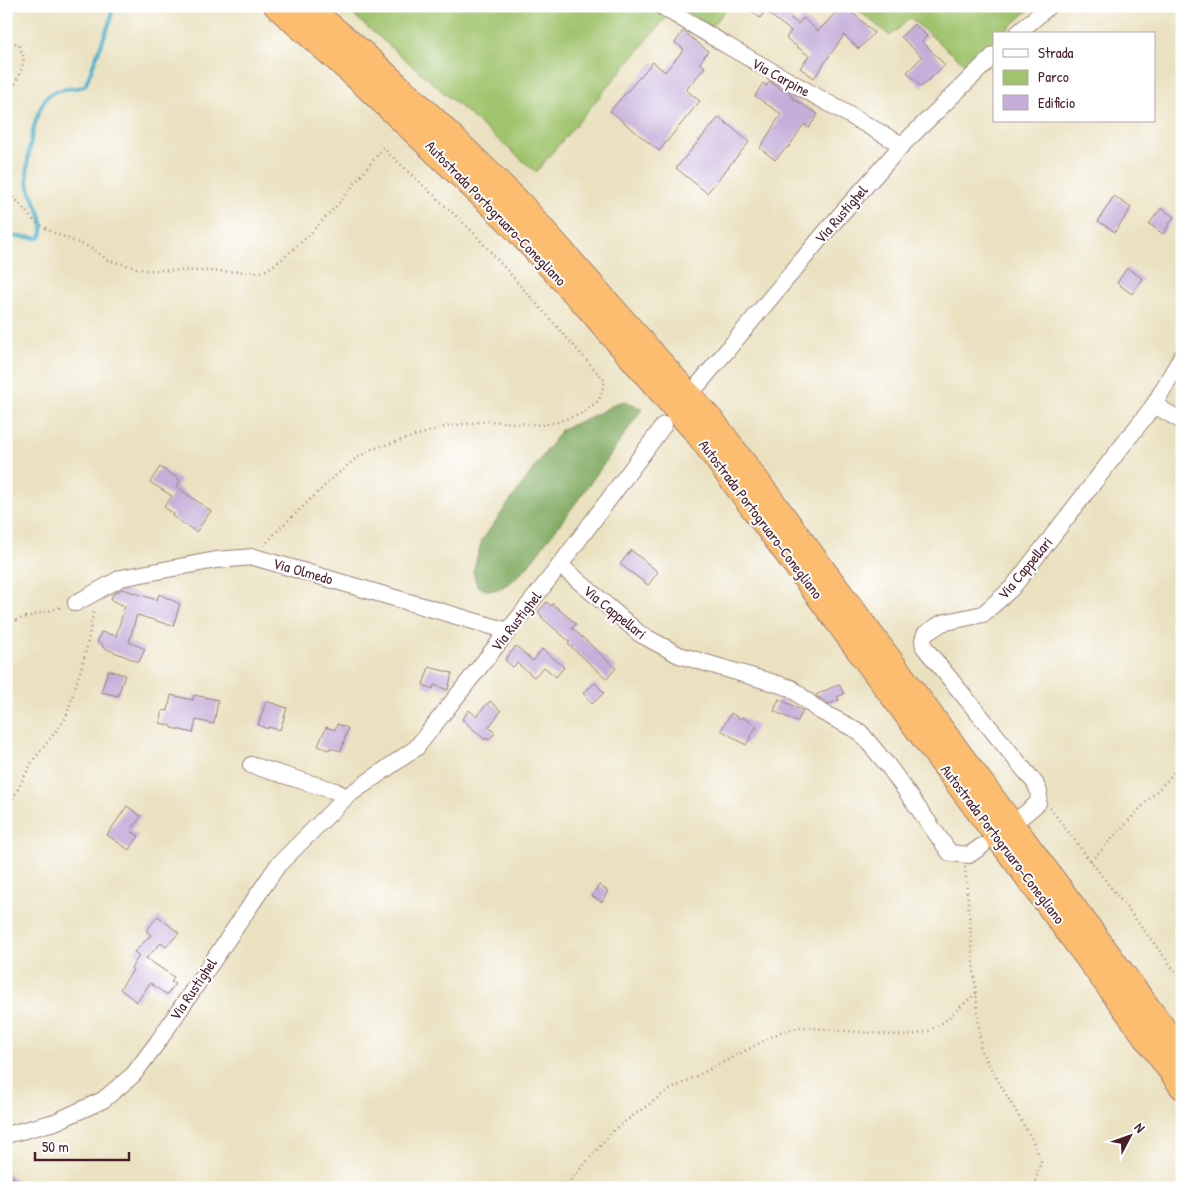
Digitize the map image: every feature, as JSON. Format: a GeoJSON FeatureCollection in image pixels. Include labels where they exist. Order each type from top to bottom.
{"type":"FeatureCollection","features":[{"type":"Feature","properties":{"kind":"highway","name":"Autostrada Portogruaro-Conegliano"},"geometry":{"type":"LineString","coordinates":[[276,6],[356,76],[505,218],[588,308],[699,436],[1182,1087]]}},
{"type":"Feature","properties":{"kind":"highway","name":"Autostrada Portogruaro-Conegliano"},"geometry":{"type":"LineString","coordinates":[[307,6],[363,53],[519,202],[715,424],[1182,1053]]}},
{"type":"Feature","properties":{"kind":"street","name":"Via Carpine"},"geometry":{"type":"LineString","coordinates":[[661,6],[902,145]]}},
{"type":"Feature","properties":{"kind":"street"},"geometry":{"type":"LineString","coordinates":[[1020,32],[1049,6]]}},
{"type":"Feature","properties":{"kind":"street","name":"Via Rustighel"},"geometry":{"type":"LineString","coordinates":[[699,384],[833,223],[902,145],[993,56]]}},
{"type":"Feature","properties":{"kind":"street","name":"Via Cappellari"},"geometry":{"type":"LineString","coordinates":[[1038,803],[1039,792],[1035,783],[947,677],[924,647],[923,640],[925,634],[942,623],[983,614],[1012,588],[1154,405],[1182,356]]}},
{"type":"Feature","properties":{"kind":"street"},"geometry":{"type":"LineString","coordinates":[[1154,405],[1182,422]]}},
{"type":"Feature","properties":{"kind":"street","name":"Via Rustighel"},"geometry":{"type":"LineString","coordinates":[[6,1135],[55,1122],[103,1100],[133,1075],[278,866],[346,797],[416,748],[560,565],[664,425]]}},
{"type":"Feature","properties":{"kind":"street","name":"Via Olmedo"},"geometry":{"type":"LineString","coordinates":[[76,603],[122,578],[216,560],[254,557],[508,632]]}},
{"type":"Feature","properties":{"kind":"street","name":"Via Cappellari"},"geometry":{"type":"LineString","coordinates":[[560,565],[640,634],[679,655],[791,688],[818,710],[860,732],[889,767],[950,853],[964,855]]}},
{"type":"Feature","properties":{"kind":"street"},"geometry":{"type":"LineString","coordinates":[[251,765],[334,791],[346,797]]}},
{"type":"Feature","properties":{"kind":"street"},"geometry":{"type":"LineString","coordinates":[[1021,818],[1038,803]]}},
{"type":"Feature","properties":{"kind":"street"},"geometry":{"type":"LineString","coordinates":[[964,855],[969,855],[982,846]]}},
{"type":"Feature","properties":{"kind":"path"},"geometry":{"type":"LineString","coordinates":[[6,39],[19,45],[24,58],[22,68],[6,104]]}},
{"type":"Feature","properties":{"kind":"path"},"geometry":{"type":"LineString","coordinates":[[6,148],[11,194],[34,220],[52,232],[91,248],[108,260],[144,270],[263,272],[280,261],[306,238],[340,202],[383,148],[472,231],[605,381],[599,400],[583,413],[557,422],[542,424],[488,421],[448,426],[372,449],[355,459],[334,477],[274,534],[254,557]]}},
{"type":"Feature","properties":{"kind":"path"},"geometry":{"type":"LineString","coordinates":[[6,812],[32,762],[66,718],[86,651],[97,591]]}},
{"type":"Feature","properties":{"kind":"path"},"geometry":{"type":"LineString","coordinates":[[6,623],[76,603]]}},
{"type":"Feature","properties":{"kind":"path"},"geometry":{"type":"LineString","coordinates":[[1091,861],[1182,764]]}},
{"type":"Feature","properties":{"kind":"path"},"geometry":{"type":"LineString","coordinates":[[1038,803],[1050,808],[1182,980]]}},
{"type":"Feature","properties":{"kind":"path"},"geometry":{"type":"LineString","coordinates":[[964,855],[981,1051],[1034,1141],[1041,1161],[1036,1180],[1029,1188]]}},
{"type":"Feature","properties":{"kind":"path"},"geometry":{"type":"LineString","coordinates":[[567,1184],[616,1128],[666,1092],[781,1032],[801,1027],[906,1036],[927,1032],[945,1020],[976,994]]}},
{"type":"Feature","properties":{"kind":"green space"},"geometry":{"type":"Polygon","coordinates":[[[343,6],[729,6],[711,27],[675,7],[536,172],[343,6]]]}},
{"type":"Feature","properties":{"kind":"green space"},"geometry":{"type":"Polygon","coordinates":[[[853,6],[1033,6],[1004,32],[993,32],[993,41],[966,65],[910,18],[890,36],[853,6]]]}},
{"type":"Feature","properties":{"kind":"green space"},"geometry":{"type":"Polygon","coordinates":[[[626,401],[642,409],[532,561],[523,572],[503,587],[486,590],[477,586],[473,572],[482,540],[562,429],[599,413],[616,403],[626,401]]]}},
{"type":"Feature","properties":{"kind":"building"},"geometry":{"type":"Polygon","coordinates":[[[745,6],[787,6],[783,12],[798,24],[803,18],[818,31],[842,6],[846,6],[874,33],[859,49],[844,35],[814,78],[800,68],[809,56],[786,38],[791,31],[765,11],[760,18],[745,6]]]}},
{"type":"Feature","properties":{"kind":"building"},"geometry":{"type":"Polygon","coordinates":[[[914,24],[927,36],[922,41],[945,65],[921,87],[907,72],[922,57],[901,37],[914,24]]]}},
{"type":"Feature","properties":{"kind":"building"},"geometry":{"type":"Polygon","coordinates":[[[683,31],[708,51],[700,63],[705,67],[686,90],[700,101],[659,151],[610,111],[653,62],[665,72],[684,49],[675,43],[683,31]]]}},
{"type":"Feature","properties":{"kind":"building"},"geometry":{"type":"Polygon","coordinates":[[[769,81],[818,114],[809,128],[804,124],[788,148],[775,160],[760,148],[781,114],[755,96],[763,83],[767,86],[769,81]]]}},
{"type":"Feature","properties":{"kind":"building"},"geometry":{"type":"Polygon","coordinates":[[[719,117],[749,142],[707,193],[676,168],[719,117]]]}},
{"type":"Feature","properties":{"kind":"building"},"geometry":{"type":"Polygon","coordinates":[[[1114,196],[1131,208],[1115,232],[1098,221],[1114,196]]]}},
{"type":"Feature","properties":{"kind":"building"},"geometry":{"type":"Polygon","coordinates":[[[1161,208],[1174,217],[1163,234],[1149,224],[1161,208]]]}},
{"type":"Feature","properties":{"kind":"building"},"geometry":{"type":"Polygon","coordinates":[[[1127,268],[1143,279],[1132,294],[1117,283],[1127,268]]]}},
{"type":"Feature","properties":{"kind":"building"},"geometry":{"type":"Polygon","coordinates":[[[160,467],[180,480],[177,487],[211,511],[196,532],[172,516],[174,514],[164,507],[172,496],[150,482],[160,467]]]}},
{"type":"Feature","properties":{"kind":"building"},"geometry":{"type":"Polygon","coordinates":[[[631,550],[658,572],[648,585],[620,564],[631,550]]]}},
{"type":"Feature","properties":{"kind":"building"},"geometry":{"type":"Polygon","coordinates":[[[122,589],[157,600],[159,594],[180,604],[173,626],[137,615],[129,642],[145,649],[139,662],[102,647],[103,645],[97,642],[101,632],[116,636],[125,606],[111,600],[113,594],[122,589]]]}},
{"type":"Feature","properties":{"kind":"building"},"geometry":{"type":"Polygon","coordinates":[[[547,602],[551,606],[553,604],[576,624],[572,628],[616,668],[607,679],[568,644],[570,642],[541,617],[538,612],[547,602]]]}},
{"type":"Feature","properties":{"kind":"building"},"geometry":{"type":"Polygon","coordinates":[[[516,646],[533,661],[542,649],[564,667],[556,677],[544,667],[534,677],[517,663],[513,667],[505,660],[516,646]]]}},
{"type":"Feature","properties":{"kind":"building"},"geometry":{"type":"Polygon","coordinates":[[[429,667],[452,673],[448,690],[434,685],[433,689],[423,685],[429,667]]]}},
{"type":"Feature","properties":{"kind":"building"},"geometry":{"type":"Polygon","coordinates":[[[108,670],[125,675],[118,696],[101,692],[108,670]]]}},
{"type":"Feature","properties":{"kind":"building"},"geometry":{"type":"Polygon","coordinates":[[[595,683],[604,693],[592,704],[583,693],[595,683]]]}},
{"type":"Feature","properties":{"kind":"building"},"geometry":{"type":"Polygon","coordinates":[[[839,684],[844,694],[837,697],[839,700],[829,704],[817,697],[816,695],[839,684]]]}},
{"type":"Feature","properties":{"kind":"building"},"geometry":{"type":"Polygon","coordinates":[[[171,695],[193,700],[194,695],[218,700],[214,724],[196,720],[193,733],[160,723],[163,710],[168,711],[171,695]]]}},
{"type":"Feature","properties":{"kind":"building"},"geometry":{"type":"Polygon","coordinates":[[[779,699],[803,711],[797,722],[774,711],[779,699]]]}},
{"type":"Feature","properties":{"kind":"building"},"geometry":{"type":"Polygon","coordinates":[[[266,701],[287,708],[280,730],[268,727],[268,729],[258,725],[266,701]]]}},
{"type":"Feature","properties":{"kind":"building"},"geometry":{"type":"Polygon","coordinates":[[[490,701],[501,711],[489,727],[495,733],[489,740],[486,738],[485,740],[462,719],[469,710],[476,716],[490,701]]]}},
{"type":"Feature","properties":{"kind":"building"},"geometry":{"type":"Polygon","coordinates":[[[731,713],[757,726],[746,745],[721,730],[731,713]]]}},
{"type":"Feature","properties":{"kind":"building"},"geometry":{"type":"Polygon","coordinates":[[[337,724],[348,728],[341,751],[330,748],[329,750],[318,746],[326,727],[335,730],[337,724]]]}},
{"type":"Feature","properties":{"kind":"building"},"geometry":{"type":"Polygon","coordinates":[[[127,806],[141,816],[131,831],[139,836],[129,850],[107,835],[127,806]]]}},
{"type":"Feature","properties":{"kind":"building"},"geometry":{"type":"Polygon","coordinates":[[[599,885],[608,891],[602,902],[592,896],[599,885]]]}},
{"type":"Feature","properties":{"kind":"building"},"geometry":{"type":"Polygon","coordinates":[[[158,916],[179,933],[166,947],[161,943],[146,958],[174,977],[171,982],[175,984],[167,995],[150,983],[137,1002],[120,989],[133,970],[131,968],[139,956],[134,952],[151,935],[146,931],[158,916]]]}},
{"type":"Feature","properties":{"kind":"building"},"geometry":{"type":"Polygon","coordinates":[[[6,1171],[25,1188],[6,1188],[6,1171]]]}},
{"type":"Feature","properties":{"kind":"waterway"},"geometry":{"type":"LineString","coordinates":[[6,236],[40,238],[42,231],[41,218],[30,190],[27,174],[29,149],[36,121],[46,99],[52,93],[85,86],[111,19],[112,6]]}}]}
